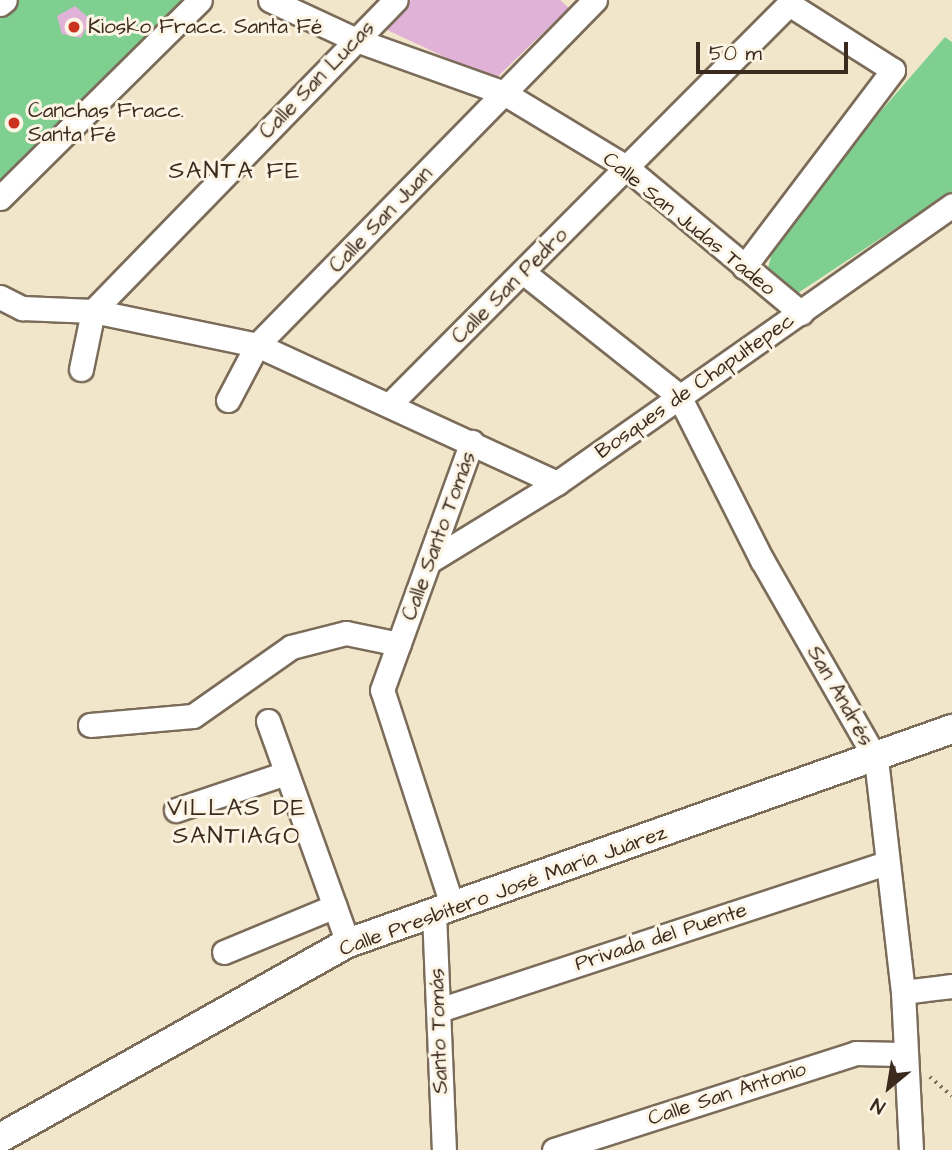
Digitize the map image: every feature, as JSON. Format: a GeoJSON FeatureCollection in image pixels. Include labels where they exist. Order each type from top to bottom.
{"type":"FeatureCollection","features":[{"type":"Feature","properties":{"kind":"street"},"geometry":{"type":"LineString","coordinates":[[0,5],[5,0]]}},
{"type":"Feature","properties":{"kind":"street"},"geometry":{"type":"LineString","coordinates":[[0,198],[200,0]]}},
{"type":"Feature","properties":{"kind":"street","name":"Calle San Judas Tadeo"},"geometry":{"type":"LineString","coordinates":[[271,0],[356,40],[504,93],[626,167],[801,313]]}},
{"type":"Feature","properties":{"kind":"street","name":"Calle San Lucas"},"geometry":{"type":"LineString","coordinates":[[93,311],[395,0]]}},
{"type":"Feature","properties":{"kind":"street","name":"Calle San Juan"},"geometry":{"type":"LineString","coordinates":[[228,400],[257,345],[595,0]]}},
{"type":"Feature","properties":{"kind":"street","name":"Calle San Pedro"},"geometry":{"type":"LineString","coordinates":[[391,403],[524,274],[626,167],[789,4],[893,70],[744,267]]}},
{"type":"Feature","properties":{"kind":"street","name":"Bosques de Chapultepec"},"geometry":{"type":"LineString","coordinates":[[433,559],[557,483],[952,205]]}},
{"type":"Feature","properties":{"kind":"street"},"geometry":{"type":"LineString","coordinates":[[524,274],[680,396]]}},
{"type":"Feature","properties":{"kind":"street","name":"Calle Santo Tomás"},"geometry":{"type":"LineString","coordinates":[[0,297],[22,308],[93,311],[257,345],[391,403],[472,442],[433,559],[382,690],[443,909]]}},
{"type":"Feature","properties":{"kind":"street"},"geometry":{"type":"LineString","coordinates":[[81,369],[93,311]]}},
{"type":"Feature","properties":{"kind":"street","name":"San Andrés"},"geometry":{"type":"LineString","coordinates":[[680,396],[762,561],[876,759],[884,863],[903,992],[901,1054],[911,1150]]}},
{"type":"Feature","properties":{"kind":"street"},"geometry":{"type":"LineString","coordinates":[[472,442],[557,483]]}},
{"type":"Feature","properties":{"kind":"street"},"geometry":{"type":"LineString","coordinates":[[90,725],[193,716],[291,646],[346,633],[399,644]]}},
{"type":"Feature","properties":{"kind":"street"},"geometry":{"type":"LineString","coordinates":[[268,721],[348,943]]}},
{"type":"Feature","properties":{"kind":"street","name":"Calle Presbítero José María Juárez"},"geometry":{"type":"LineString","coordinates":[[0,1138],[348,943],[876,759],[952,729]]}},
{"type":"Feature","properties":{"kind":"street"},"geometry":{"type":"LineString","coordinates":[[176,810],[286,772]]}},
{"type":"Feature","properties":{"kind":"street","name":"Privada del Puente"},"geometry":{"type":"LineString","coordinates":[[439,1010],[884,863]]}},
{"type":"Feature","properties":{"kind":"street"},"geometry":{"type":"LineString","coordinates":[[224,952],[335,906]]}},
{"type":"Feature","properties":{"kind":"street","name":"Santo Tomás"},"geometry":{"type":"LineString","coordinates":[[443,909],[439,1010],[444,1150]]}},
{"type":"Feature","properties":{"kind":"street"},"geometry":{"type":"LineString","coordinates":[[903,992],[952,986]]}},
{"type":"Feature","properties":{"kind":"street","name":"Calle San Antonio"},"geometry":{"type":"LineString","coordinates":[[554,1150],[856,1053],[901,1054]]}},
{"type":"Feature","properties":{"kind":"green space"},"geometry":{"type":"Polygon","coordinates":[[[17,0],[186,0],[0,191],[0,17],[17,0]]]}},
{"type":"Feature","properties":{"kind":"green space"},"geometry":{"type":"Polygon","coordinates":[[[945,37],[952,42],[952,191],[798,293],[768,268],[778,230],[945,37]]]}},
{"type":"Feature","properties":{"kind":"building"},"geometry":{"type":"Polygon","coordinates":[[[411,0],[560,0],[569,8],[494,80],[383,28],[411,0]]]}},
{"type":"Feature","properties":{"kind":"building","name":"Kiosko Fracc. Santa Fé"},"geometry":{"type":"Polygon","coordinates":[[[75,6],[91,20],[81,38],[62,34],[57,16],[75,6]]]}},
{"type":"Feature","properties":{"kind":"place","name":"Kiosko Fracc. Santa Fé"},"geometry":{"type":"Point","coordinates":[74,27]}},
{"type":"Feature","properties":{"kind":"place","name":"Canchas Fracc. Santa Fé"},"geometry":{"type":"Point","coordinates":[14,123]}},
{"type":"Feature","properties":{"kind":"district","name":"SANTA FE"},"geometry":{"type":"Point","coordinates":[235,172]}},
{"type":"Feature","properties":{"kind":"district","name":"VILLAS DE SANTIAGO"},"geometry":{"type":"Point","coordinates":[237,823]}}]}
